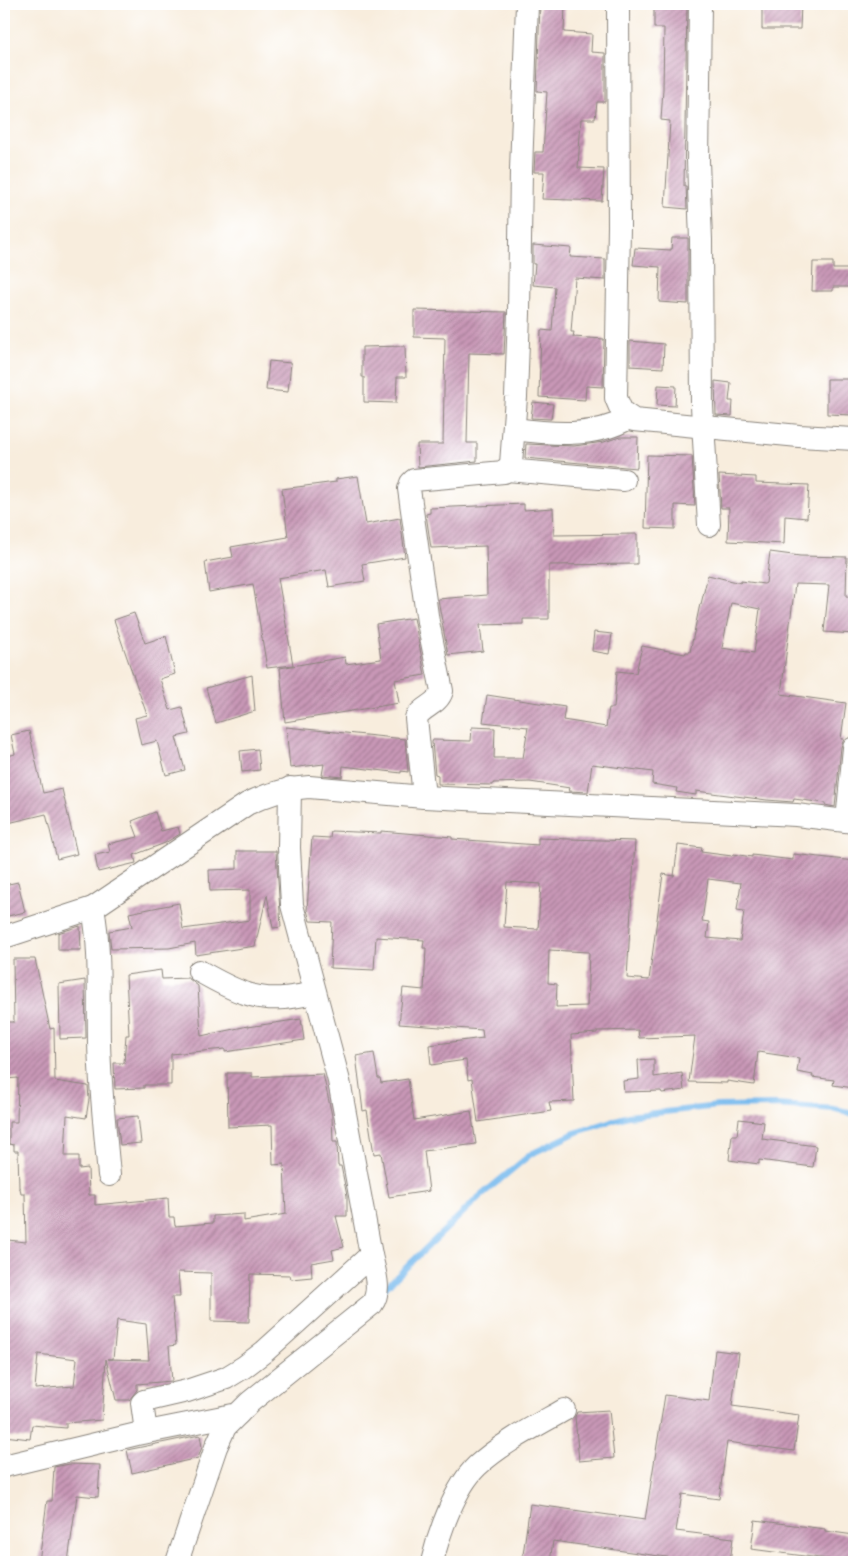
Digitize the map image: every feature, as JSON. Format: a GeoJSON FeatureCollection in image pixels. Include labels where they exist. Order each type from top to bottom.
{"type":"FeatureCollection","features":[{"type":"Feature","properties":{"kind":"street"},"geometry":{"type":"LineString","coordinates":[[507,470],[512,461],[519,322],[521,170],[527,4]]}},
{"type":"Feature","properties":{"kind":"street"},"geometry":{"type":"LineString","coordinates":[[618,4],[619,226],[616,398],[622,412],[634,420],[799,436],[854,439]]}},
{"type":"Feature","properties":{"kind":"street"},"geometry":{"type":"LineString","coordinates":[[700,4],[698,161],[701,240],[703,427],[709,525]]}},
{"type":"Feature","properties":{"kind":"street"},"geometry":{"type":"LineString","coordinates":[[514,429],[547,433],[598,431],[629,418]]}},
{"type":"Feature","properties":{"kind":"street"},"geometry":{"type":"LineString","coordinates":[[424,796],[416,718],[419,713],[438,699],[442,691],[428,622],[408,488],[410,483],[414,480],[504,472],[507,470],[624,480]]}},
{"type":"Feature","properties":{"kind":"street"},"geometry":{"type":"LineString","coordinates":[[4,937],[93,908],[247,804],[290,788],[309,787],[424,796],[796,814],[850,822],[854,748]]}},
{"type":"Feature","properties":{"kind":"street"},"geometry":{"type":"LineString","coordinates":[[176,1562],[222,1433],[238,1414],[313,1350],[372,1304],[376,1297],[377,1289],[339,1081],[292,905],[290,788]]}},
{"type":"Feature","properties":{"kind":"street"},"geometry":{"type":"LineString","coordinates":[[93,908],[98,934],[99,1045],[102,1104],[109,1175]]}},
{"type":"Feature","properties":{"kind":"street"},"geometry":{"type":"LineString","coordinates":[[199,971],[239,992],[252,996],[284,998],[315,993]]}},
{"type":"Feature","properties":{"kind":"street"},"geometry":{"type":"LineString","coordinates":[[144,1418],[144,1401],[187,1391],[226,1378],[244,1367],[372,1260]]}},
{"type":"Feature","properties":{"kind":"street"},"geometry":{"type":"LineString","coordinates":[[432,1562],[438,1538],[450,1509],[460,1489],[476,1467],[510,1442],[564,1410]]}},
{"type":"Feature","properties":{"kind":"street"},"geometry":{"type":"LineString","coordinates":[[4,1466],[144,1418],[238,1414]]}},
{"type":"Feature","properties":{"kind":"building"},"geometry":{"type":"Polygon","coordinates":[[[540,4],[565,4],[564,32],[592,34],[591,52],[605,53],[605,102],[597,102],[595,119],[581,119],[578,168],[604,169],[602,201],[542,199],[544,172],[534,172],[535,152],[543,152],[547,92],[537,91],[540,4]]]}},
{"type":"Feature","properties":{"kind":"building"},"geometry":{"type":"Polygon","coordinates":[[[654,4],[687,4],[684,186],[686,186],[687,209],[665,207],[670,121],[661,120],[664,28],[654,28],[654,4]]]}},
{"type":"Feature","properties":{"kind":"building"},"geometry":{"type":"Polygon","coordinates":[[[762,4],[801,4],[800,29],[762,29],[762,4]]]}},
{"type":"Feature","properties":{"kind":"building"},"geometry":{"type":"Polygon","coordinates":[[[672,238],[688,238],[688,304],[659,302],[660,267],[633,265],[635,248],[671,250],[672,238]]]}},
{"type":"Feature","properties":{"kind":"building"},"geometry":{"type":"Polygon","coordinates":[[[533,245],[571,248],[570,257],[605,259],[605,280],[575,278],[571,332],[574,332],[573,337],[604,339],[603,387],[586,386],[585,400],[539,397],[541,330],[552,331],[555,287],[533,285],[535,264],[533,264],[533,245]]]}},
{"type":"Feature","properties":{"kind":"building"},"geometry":{"type":"Polygon","coordinates":[[[813,262],[833,262],[833,269],[854,269],[854,287],[833,287],[833,291],[812,291],[813,262]]]}},
{"type":"Feature","properties":{"kind":"building"},"geometry":{"type":"Polygon","coordinates":[[[414,310],[506,312],[504,354],[469,353],[467,443],[477,443],[477,461],[418,467],[417,444],[443,444],[445,338],[414,337],[414,310]]]}},
{"type":"Feature","properties":{"kind":"building"},"geometry":{"type":"Polygon","coordinates":[[[630,341],[664,344],[663,368],[630,366],[630,341]]]}},
{"type":"Feature","properties":{"kind":"building"},"geometry":{"type":"Polygon","coordinates":[[[405,346],[406,377],[397,377],[396,403],[364,402],[362,347],[405,346]]]}},
{"type":"Feature","properties":{"kind":"building"},"geometry":{"type":"Polygon","coordinates":[[[269,361],[291,363],[288,392],[266,390],[269,361]]]}},
{"type":"Feature","properties":{"kind":"building"},"geometry":{"type":"Polygon","coordinates":[[[827,379],[854,379],[853,415],[827,414],[827,379]]]}},
{"type":"Feature","properties":{"kind":"building"},"geometry":{"type":"Polygon","coordinates":[[[715,381],[731,383],[729,401],[733,401],[732,416],[716,415],[715,381]]]}},
{"type":"Feature","properties":{"kind":"building"},"geometry":{"type":"Polygon","coordinates":[[[658,385],[676,386],[675,406],[657,405],[658,385]]]}},
{"type":"Feature","properties":{"kind":"building"},"geometry":{"type":"Polygon","coordinates":[[[533,402],[553,404],[551,419],[531,418],[533,402]]]}},
{"type":"Feature","properties":{"kind":"building"},"geometry":{"type":"Polygon","coordinates":[[[620,437],[638,437],[637,468],[525,458],[526,444],[574,446],[604,442],[620,437]]]}},
{"type":"Feature","properties":{"kind":"building"},"geometry":{"type":"Polygon","coordinates":[[[647,455],[692,456],[695,506],[675,505],[675,529],[645,528],[647,455]]]}},
{"type":"Feature","properties":{"kind":"building"},"geometry":{"type":"Polygon","coordinates":[[[719,475],[756,477],[756,483],[809,485],[807,518],[785,516],[784,544],[728,541],[729,508],[721,508],[719,475]]]}},
{"type":"Feature","properties":{"kind":"building"},"geometry":{"type":"Polygon","coordinates":[[[358,476],[366,524],[400,518],[405,557],[362,564],[365,581],[329,587],[326,570],[278,578],[293,665],[267,668],[253,584],[209,592],[205,562],[233,557],[231,547],[288,537],[282,489],[336,482],[336,479],[358,476]]]}},
{"type":"Feature","properties":{"kind":"building"},"geometry":{"type":"Polygon","coordinates":[[[524,504],[524,510],[553,508],[554,535],[637,534],[637,564],[549,565],[549,619],[523,619],[523,624],[480,625],[483,651],[448,655],[438,599],[487,595],[486,546],[431,548],[426,514],[430,513],[430,508],[524,504]]]}},
{"type":"Feature","properties":{"kind":"building"},"geometry":{"type":"Polygon","coordinates":[[[770,552],[800,556],[847,557],[846,596],[854,597],[854,634],[824,632],[829,585],[795,584],[781,694],[846,703],[841,739],[844,739],[841,747],[835,807],[825,805],[825,803],[794,799],[793,802],[696,791],[696,795],[676,792],[677,788],[652,784],[653,772],[592,764],[588,792],[569,791],[570,788],[530,782],[493,783],[493,785],[438,784],[438,775],[435,774],[433,740],[471,741],[472,727],[495,728],[494,758],[523,758],[528,727],[483,722],[487,695],[565,707],[563,720],[606,727],[609,708],[614,708],[617,671],[636,673],[642,646],[685,654],[690,652],[708,575],[741,583],[741,581],[766,583],[770,552]],[[731,603],[722,648],[754,653],[760,609],[731,603]]]}},
{"type":"Feature","properties":{"kind":"building"},"geometry":{"type":"Polygon","coordinates":[[[134,613],[145,643],[166,636],[175,674],[160,679],[170,710],[182,707],[189,734],[176,737],[185,770],[166,775],[157,741],[141,745],[135,718],[147,715],[114,620],[134,613]]]}},
{"type":"Feature","properties":{"kind":"building"},"geometry":{"type":"Polygon","coordinates":[[[414,618],[425,675],[395,680],[399,703],[285,722],[280,668],[345,657],[346,664],[381,659],[376,624],[414,618]]]}},
{"type":"Feature","properties":{"kind":"building"},"geometry":{"type":"Polygon","coordinates":[[[594,632],[612,634],[609,654],[592,651],[594,632]]]}},
{"type":"Feature","properties":{"kind":"building"},"geometry":{"type":"Polygon","coordinates":[[[252,675],[255,711],[216,723],[206,688],[252,675]]]}},
{"type":"Feature","properties":{"kind":"building"},"geometry":{"type":"Polygon","coordinates":[[[286,727],[405,739],[408,772],[401,771],[401,773],[343,766],[342,777],[322,775],[324,764],[290,768],[286,727]]]}},
{"type":"Feature","properties":{"kind":"building"},"geometry":{"type":"Polygon","coordinates":[[[29,731],[43,793],[62,789],[77,854],[57,859],[46,814],[4,824],[4,757],[15,754],[11,735],[29,731]]]}},
{"type":"Feature","properties":{"kind":"building"},"geometry":{"type":"Polygon","coordinates":[[[258,749],[260,770],[242,772],[240,751],[258,749]]]}},
{"type":"Feature","properties":{"kind":"building"},"geometry":{"type":"Polygon","coordinates":[[[155,812],[161,831],[178,827],[180,834],[165,843],[134,855],[136,863],[98,872],[95,855],[110,852],[108,844],[138,837],[132,821],[155,812]]]}},
{"type":"Feature","properties":{"kind":"building"},"geometry":{"type":"Polygon","coordinates":[[[331,831],[381,833],[381,831],[452,837],[452,839],[538,845],[538,838],[635,841],[627,978],[649,980],[663,874],[674,876],[678,845],[702,848],[701,852],[732,856],[733,854],[752,857],[752,855],[793,860],[793,854],[854,861],[854,1088],[833,1085],[834,1080],[812,1077],[813,1075],[797,1072],[799,1058],[758,1052],[754,1085],[727,1081],[727,1083],[689,1082],[695,1036],[639,1038],[638,1030],[597,1031],[597,1033],[571,1035],[574,1101],[549,1102],[551,1111],[478,1122],[472,1079],[468,1080],[466,1060],[431,1065],[429,1045],[483,1038],[482,1030],[399,1024],[403,988],[424,990],[426,948],[423,948],[424,940],[376,937],[374,970],[330,968],[332,922],[310,921],[307,910],[312,837],[330,838],[331,831]],[[708,879],[702,921],[709,922],[707,938],[740,941],[744,911],[737,910],[741,883],[708,879]],[[507,882],[504,927],[538,929],[541,884],[507,882]],[[549,950],[548,983],[557,984],[556,1007],[587,1006],[589,952],[549,950]]]}},
{"type":"Feature","properties":{"kind":"building"},"geometry":{"type":"Polygon","coordinates":[[[237,851],[276,851],[281,927],[273,928],[267,895],[255,946],[196,955],[195,943],[169,948],[111,949],[109,931],[132,927],[129,913],[179,903],[183,929],[250,920],[250,890],[210,891],[209,870],[237,869],[237,851]]]}},
{"type":"Feature","properties":{"kind":"building"},"geometry":{"type":"Polygon","coordinates":[[[18,882],[25,912],[4,917],[4,885],[18,882]]]}},
{"type":"Feature","properties":{"kind":"building"},"geometry":{"type":"Polygon","coordinates":[[[80,926],[81,950],[58,950],[58,933],[80,926]]]}},
{"type":"Feature","properties":{"kind":"building"},"geometry":{"type":"Polygon","coordinates":[[[13,959],[35,959],[50,1029],[54,1028],[55,1081],[88,1086],[89,1099],[86,1118],[67,1115],[65,1156],[79,1156],[79,1169],[88,1168],[89,1195],[95,1195],[95,1205],[168,1198],[169,1217],[174,1217],[175,1226],[213,1223],[213,1216],[244,1214],[244,1221],[286,1214],[284,1164],[273,1165],[272,1125],[228,1127],[227,1073],[252,1073],[252,1077],[323,1074],[332,1116],[333,1142],[337,1142],[338,1166],[341,1166],[347,1196],[347,1216],[336,1216],[344,1247],[332,1250],[334,1259],[311,1263],[312,1277],[291,1279],[290,1275],[250,1274],[249,1322],[211,1321],[211,1273],[178,1272],[180,1297],[172,1297],[176,1345],[169,1346],[172,1381],[137,1384],[137,1390],[129,1400],[116,1400],[106,1359],[102,1420],[66,1423],[66,1428],[32,1425],[30,1439],[4,1436],[4,1274],[8,1240],[26,1242],[25,1194],[21,1194],[19,1188],[18,1151],[14,1151],[14,1145],[9,1144],[9,1122],[17,1122],[18,1078],[5,1079],[4,1022],[14,1022],[13,959]],[[117,1320],[113,1359],[108,1359],[149,1360],[146,1324],[117,1320]],[[38,1354],[35,1389],[74,1386],[77,1359],[38,1354]]]}},
{"type":"Feature","properties":{"kind":"building"},"geometry":{"type":"Polygon","coordinates":[[[161,970],[162,979],[188,978],[198,986],[201,1036],[248,1026],[301,1019],[304,1040],[225,1052],[225,1049],[171,1054],[171,1085],[144,1085],[144,1088],[115,1089],[114,1063],[124,1063],[126,1035],[129,1035],[126,975],[161,970]]]}},
{"type":"Feature","properties":{"kind":"building"},"geometry":{"type":"Polygon","coordinates":[[[85,980],[86,1038],[60,1039],[59,984],[85,980]]]}},
{"type":"Feature","properties":{"kind":"building"},"geometry":{"type":"Polygon","coordinates":[[[374,1053],[378,1078],[380,1078],[381,1083],[408,1079],[414,1120],[471,1111],[476,1144],[424,1151],[429,1191],[389,1197],[381,1153],[374,1154],[367,1110],[363,1111],[356,1056],[374,1053]]]}},
{"type":"Feature","properties":{"kind":"building"},"geometry":{"type":"Polygon","coordinates":[[[654,1059],[654,1077],[682,1073],[684,1090],[662,1093],[661,1091],[624,1092],[623,1081],[639,1079],[638,1060],[654,1059]]]}},
{"type":"Feature","properties":{"kind":"building"},"geometry":{"type":"Polygon","coordinates":[[[138,1116],[141,1143],[120,1145],[117,1118],[138,1116]]]}},
{"type":"Feature","properties":{"kind":"building"},"geometry":{"type":"Polygon","coordinates":[[[739,1119],[764,1122],[762,1139],[816,1146],[813,1167],[759,1160],[759,1164],[729,1160],[732,1135],[737,1135],[739,1119]]]}},
{"type":"Feature","properties":{"kind":"building"},"geometry":{"type":"Polygon","coordinates":[[[715,1350],[739,1353],[732,1406],[799,1415],[794,1451],[727,1442],[719,1499],[682,1494],[676,1531],[733,1538],[730,1562],[680,1562],[680,1559],[553,1541],[550,1562],[522,1562],[530,1504],[645,1520],[665,1395],[709,1401],[715,1350]]]}},
{"type":"Feature","properties":{"kind":"building"},"geometry":{"type":"Polygon","coordinates":[[[609,1410],[614,1458],[579,1461],[575,1417],[577,1412],[609,1410]]]}},
{"type":"Feature","properties":{"kind":"building"},"geometry":{"type":"Polygon","coordinates":[[[200,1435],[202,1447],[198,1458],[132,1473],[127,1450],[200,1435]]]}},
{"type":"Feature","properties":{"kind":"building"},"geometry":{"type":"Polygon","coordinates":[[[70,1464],[100,1465],[98,1497],[77,1495],[68,1562],[39,1562],[47,1501],[52,1501],[54,1467],[70,1464]]]}},
{"type":"Feature","properties":{"kind":"building"},"geometry":{"type":"Polygon","coordinates":[[[755,1520],[825,1529],[825,1531],[854,1535],[850,1562],[751,1549],[755,1520]]]}},
{"type":"Feature","properties":{"kind":"waterway"},"geometry":{"type":"LineString","coordinates":[[383,1290],[479,1197],[531,1154],[577,1132],[628,1116],[718,1106],[775,1105],[836,1109],[854,1114]]}}]}
